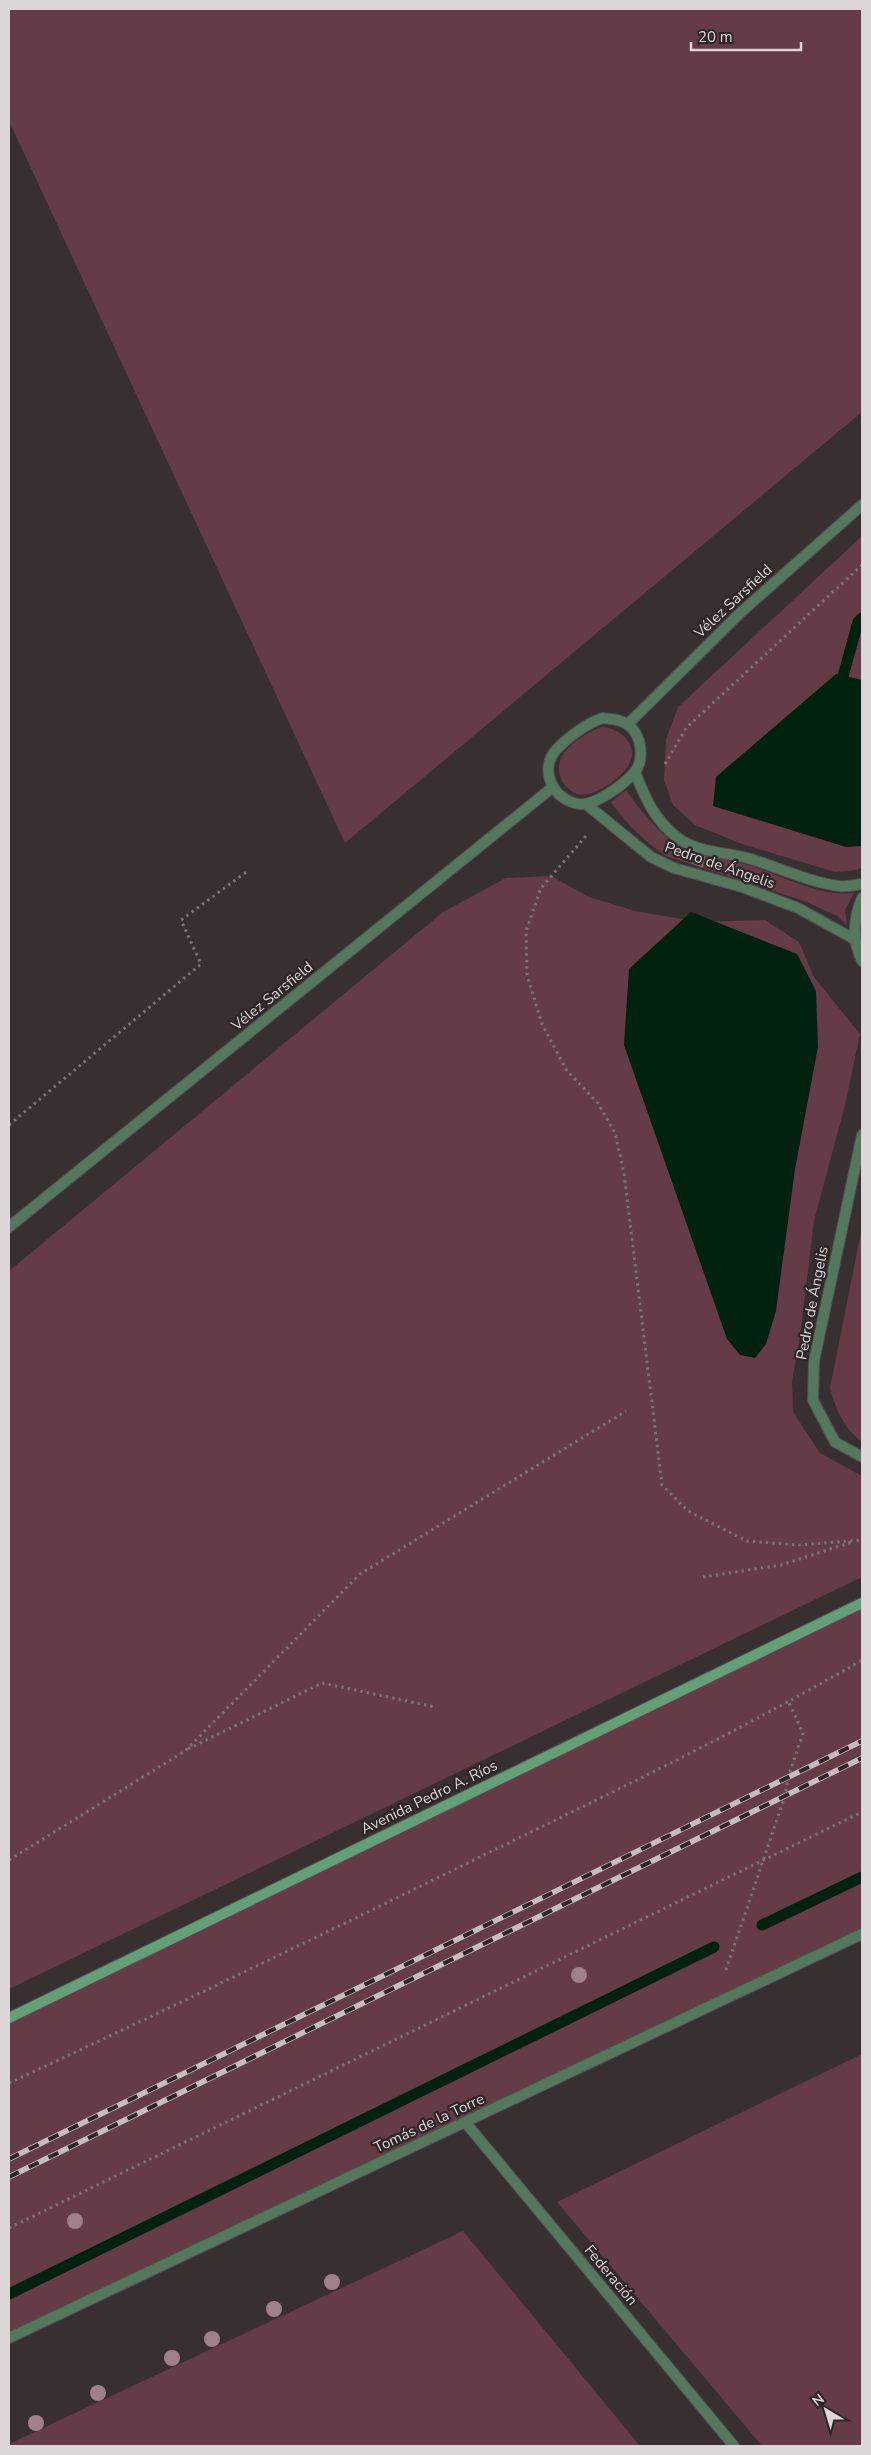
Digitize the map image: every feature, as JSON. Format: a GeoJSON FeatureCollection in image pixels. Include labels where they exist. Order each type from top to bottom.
{"type":"FeatureCollection","features":[{"type":"Feature","properties":{"kind":"main road","name":"Avenida Pedro A. Ríos"},"geometry":{"type":"LineString","coordinates":[[9,2018],[862,1603]]}},
{"type":"Feature","properties":{"kind":"street","name":"Vélez Sarsfield"},"geometry":{"type":"LineString","coordinates":[[628,724],[739,614],[862,505]]}},
{"type":"Feature","properties":{"kind":"street"},"geometry":{"type":"LineString","coordinates":[[603,718],[616,719],[628,724],[637,735],[641,747],[640,760],[635,772],[599,800],[586,804],[573,803],[561,798],[553,787],[549,775],[550,762],[556,750],[590,722],[603,718]]}},
{"type":"Feature","properties":{"kind":"street","name":"Pedro de Ángelis"},"geometry":{"type":"LineString","coordinates":[[635,772],[642,790],[660,822],[679,839],[695,846],[750,858],[807,878],[841,886],[862,884]]}},
{"type":"Feature","properties":{"kind":"street","name":"Vélez Sarsfield"},"geometry":{"type":"LineString","coordinates":[[9,1227],[553,787]]}},
{"type":"Feature","properties":{"kind":"street","name":"Pedro de Ángelis"},"geometry":{"type":"LineString","coordinates":[[586,804],[651,857],[674,868],[742,887],[798,908],[854,939]]}},
{"type":"Feature","properties":{"kind":"street"},"geometry":{"type":"LineString","coordinates":[[862,898],[855,918],[854,939],[862,960]]}},
{"type":"Feature","properties":{"kind":"street","name":"Pedro de Ángelis"},"geometry":{"type":"LineString","coordinates":[[862,1135],[814,1361],[813,1400],[835,1442],[862,1457]]}},
{"type":"Feature","properties":{"kind":"street","name":"Tomás de la Torre"},"geometry":{"type":"LineString","coordinates":[[9,2338],[862,1934]]}},
{"type":"Feature","properties":{"kind":"street","name":"Federación"},"geometry":{"type":"LineString","coordinates":[[465,2122],[734,2446]]}},
{"type":"Feature","properties":{"kind":"path"},"geometry":{"type":"LineString","coordinates":[[642,790],[664,766],[686,728],[862,565]]}},
{"type":"Feature","properties":{"kind":"path"},"geometry":{"type":"LineString","coordinates":[[579,842],[540,888],[526,931],[527,975],[542,1024],[567,1071],[598,1103],[615,1133],[624,1173],[662,1485],[688,1511],[747,1541],[797,1545],[861,1540]]}},
{"type":"Feature","properties":{"kind":"path"},"geometry":{"type":"LineString","coordinates":[[9,1125],[201,964],[181,920],[249,870]]}},
{"type":"Feature","properties":{"kind":"path"},"geometry":{"type":"LineString","coordinates":[[185,1751],[360,1574],[626,1411]]}},
{"type":"Feature","properties":{"kind":"path"},"geometry":{"type":"LineString","coordinates":[[702,1577],[781,1565],[861,1540]]}},
{"type":"Feature","properties":{"kind":"path"},"geometry":{"type":"LineString","coordinates":[[9,2083],[223,1984],[676,1762],[789,1703],[862,1660]]}},
{"type":"Feature","properties":{"kind":"path"},"geometry":{"type":"LineString","coordinates":[[9,1860],[185,1751],[322,1683],[435,1707]]}},
{"type":"Feature","properties":{"kind":"path"},"geometry":{"type":"LineString","coordinates":[[714,2004],[764,1860],[803,1733],[789,1703]]}},
{"type":"Feature","properties":{"kind":"path"},"geometry":{"type":"LineString","coordinates":[[9,2228],[862,1812]]}},
{"type":"Feature","properties":{"kind":"shaded area"},"geometry":{"type":"Polygon","coordinates":[[[9,9],[862,9],[862,412],[345,843],[9,121],[9,9]]]}},
{"type":"Feature","properties":{"kind":"shaded area"},"geometry":{"type":"Polygon","coordinates":[[[862,536],[862,867],[857,870],[835,872],[745,845],[695,825],[673,805],[664,780],[666,739],[678,707],[862,536]]]}},
{"type":"Feature","properties":{"kind":"shaded area"},"geometry":{"type":"Polygon","coordinates":[[[836,674],[862,680],[862,846],[846,847],[713,806],[716,777],[836,674]]]}},
{"type":"Feature","properties":{"kind":"shaded area"},"geometry":{"type":"Polygon","coordinates":[[[602,727],[617,731],[628,741],[632,754],[630,761],[626,769],[604,788],[589,794],[577,794],[567,787],[560,777],[559,765],[561,759],[567,749],[576,741],[602,727]]]}},
{"type":"Feature","properties":{"kind":"shaded area"},"geometry":{"type":"Polygon","coordinates":[[[626,790],[658,829],[682,847],[761,869],[814,889],[827,892],[854,893],[845,910],[847,925],[837,916],[804,901],[666,856],[636,832],[611,802],[626,790]]]}},
{"type":"Feature","properties":{"kind":"shaded area"},"geometry":{"type":"Polygon","coordinates":[[[551,876],[589,897],[635,911],[699,922],[765,920],[799,942],[814,977],[860,1034],[845,1105],[814,1221],[800,1336],[792,1381],[793,1412],[820,1453],[862,1476],[862,1577],[9,1989],[9,1271],[443,912],[506,878],[551,876]]]}},
{"type":"Feature","properties":{"kind":"shaded area"},"geometry":{"type":"Polygon","coordinates":[[[691,912],[797,954],[816,991],[818,1047],[795,1169],[776,1311],[766,1344],[755,1358],[740,1355],[727,1339],[624,1045],[629,969],[691,912]]]}},
{"type":"Feature","properties":{"kind":"shaded area"},"geometry":{"type":"Polygon","coordinates":[[[862,1227],[862,1442],[845,1425],[830,1388],[862,1227]]]}},
{"type":"Feature","properties":{"kind":"shaded area"},"geometry":{"type":"Polygon","coordinates":[[[862,1603],[862,1934],[9,2338],[9,2018],[862,1603]]]}},
{"type":"Feature","properties":{"kind":"shaded area"},"geometry":{"type":"Polygon","coordinates":[[[862,2054],[862,2446],[762,2446],[557,2202],[862,2054]]]}},
{"type":"Feature","properties":{"kind":"shaded area"},"geometry":{"type":"Polygon","coordinates":[[[463,2231],[640,2446],[9,2446],[9,2444],[463,2231]]]}},
{"type":"Feature","properties":{"kind":"building"},"geometry":{"type":"Polygon","coordinates":[[[685,851],[705,857],[702,867],[682,859],[685,851]]]}},
{"type":"Feature","properties":{"kind":"waterway"},"geometry":{"type":"LineString","coordinates":[[843,676],[858,622],[862,618]]}},
{"type":"Feature","properties":{"kind":"waterway"},"geometry":{"type":"LineString","coordinates":[[762,1925],[862,1877]]}},
{"type":"Feature","properties":{"kind":"waterway"},"geometry":{"type":"LineString","coordinates":[[9,2294],[714,1947]]}},
{"type":"Feature","properties":{"kind":"railway"},"geometry":{"type":"LineString","coordinates":[[9,2159],[862,1741]]}},
{"type":"Feature","properties":{"kind":"railway"},"geometry":{"type":"LineString","coordinates":[[9,2177],[862,1758]]}}]}
